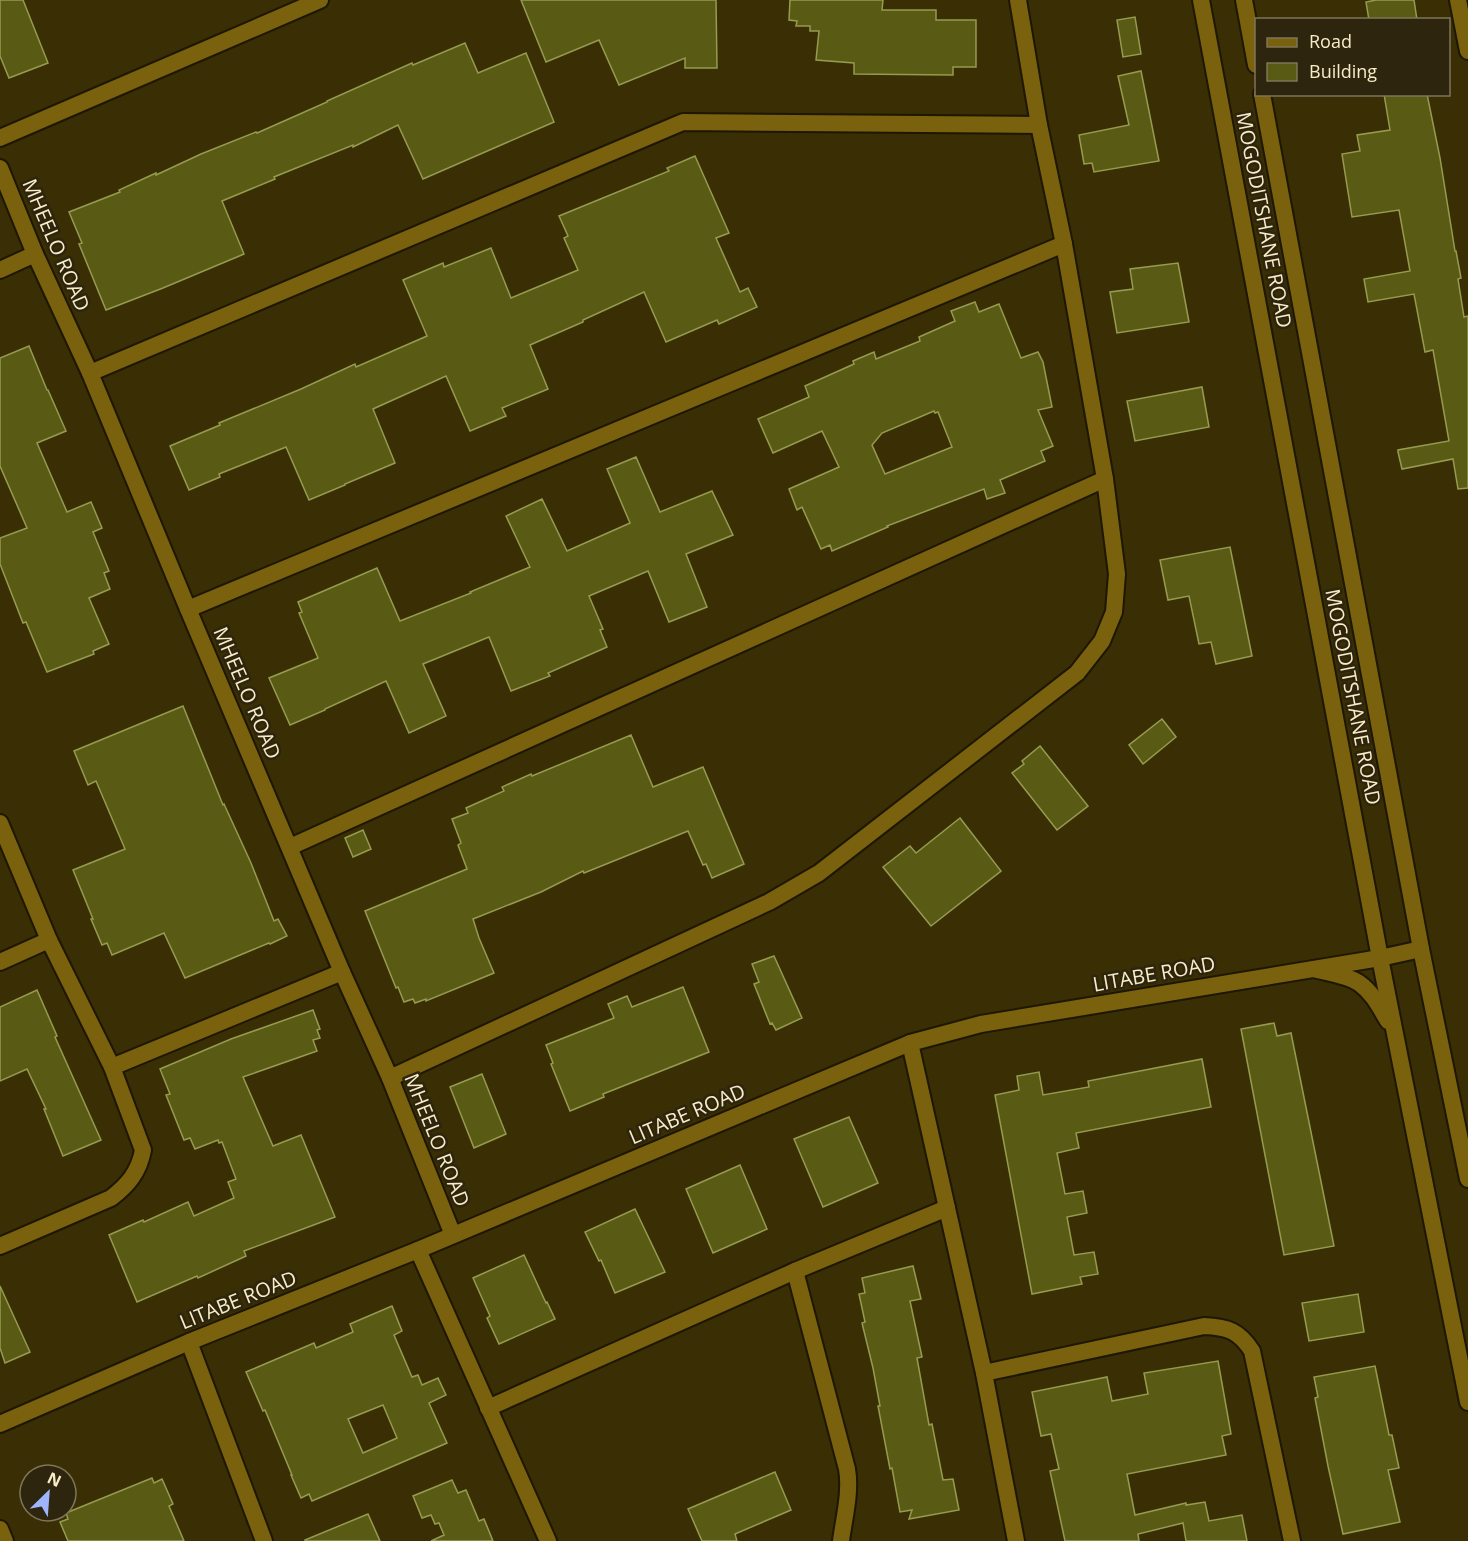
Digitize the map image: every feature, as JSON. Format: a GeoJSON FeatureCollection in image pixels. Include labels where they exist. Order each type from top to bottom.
{"type":"FeatureCollection","features":[{"type":"Feature","properties":{"kind":"street"},"geometry":{"type":"LineString","coordinates":[[0,138],[320,0]]}},
{"type":"Feature","properties":{"kind":"street"},"geometry":{"type":"LineString","coordinates":[[390,1078],[769,902],[819,873],[1077,673],[1102,641],[1114,612],[1117,574],[1105,479],[1018,0]]}},
{"type":"Feature","properties":{"kind":"street","name":"MOGODITSHANE ROAD"},"geometry":{"type":"LineString","coordinates":[[1201,0],[1380,958],[1468,1402]]}},
{"type":"Feature","properties":{"kind":"street"},"geometry":{"type":"LineString","coordinates":[[1244,0],[1255,55]]}},
{"type":"Feature","properties":{"kind":"street"},"geometry":{"type":"LineString","coordinates":[[1458,0],[1468,51]]}},
{"type":"Feature","properties":{"kind":"street","name":"MOGODITSHANE ROAD"},"geometry":{"type":"LineString","coordinates":[[1262,96],[1421,949],[1468,1179]]}},
{"type":"Feature","properties":{"kind":"street"},"geometry":{"type":"LineString","coordinates":[[90,373],[683,122],[1039,125]]}},
{"type":"Feature","properties":{"kind":"street","name":"MHEELO ROAD"},"geometry":{"type":"LineString","coordinates":[[0,168],[35,255],[90,373],[342,972],[390,1078],[453,1235]]}},
{"type":"Feature","properties":{"kind":"street"},"geometry":{"type":"LineString","coordinates":[[188,609],[1064,244]]}},
{"type":"Feature","properties":{"kind":"street"},"geometry":{"type":"LineString","coordinates":[[0,270],[35,255]]}},
{"type":"Feature","properties":{"kind":"street"},"geometry":{"type":"LineString","coordinates":[[290,847],[1105,479]]}},
{"type":"Feature","properties":{"kind":"street"},"geometry":{"type":"LineString","coordinates":[[0,824],[49,940],[112,1067],[142,1150],[141,1162],[134,1175],[125,1187],[111,1198],[0,1246]]}},
{"type":"Feature","properties":{"kind":"street"},"geometry":{"type":"LineString","coordinates":[[0,962],[49,940]]}},
{"type":"Feature","properties":{"kind":"street","name":"LITABE ROAD"},"geometry":{"type":"LineString","coordinates":[[0,1424],[189,1342],[418,1250],[909,1043],[981,1024],[1380,958],[1421,949]]}},
{"type":"Feature","properties":{"kind":"street"},"geometry":{"type":"LineString","coordinates":[[1314,969],[1349,978],[1359,983],[1376,1000],[1395,1035]]}},
{"type":"Feature","properties":{"kind":"street"},"geometry":{"type":"LineString","coordinates":[[112,1067],[342,972]]}},
{"type":"Feature","properties":{"kind":"street"},"geometry":{"type":"LineString","coordinates":[[909,1043],[984,1373],[1016,1541]]}},
{"type":"Feature","properties":{"kind":"street"},"geometry":{"type":"LineString","coordinates":[[488,1408],[795,1271],[947,1208]]}},
{"type":"Feature","properties":{"kind":"street"},"geometry":{"type":"LineString","coordinates":[[418,1250],[548,1541]]}},
{"type":"Feature","properties":{"kind":"street"},"geometry":{"type":"LineString","coordinates":[[795,1271],[848,1478],[841,1541]]}},
{"type":"Feature","properties":{"kind":"street"},"geometry":{"type":"LineString","coordinates":[[984,1373],[1204,1326],[1220,1327],[1234,1332],[1252,1351],[1292,1541]]}},
{"type":"Feature","properties":{"kind":"street"},"geometry":{"type":"LineString","coordinates":[[189,1342],[264,1541]]}},
{"type":"Feature","properties":{"kind":"street"},"geometry":{"type":"LineString","coordinates":[[0,1528],[5,1541]]}},
{"type":"Feature","properties":{"kind":"building"},"geometry":{"type":"Polygon","coordinates":[[[0,0],[23,0],[48,63],[9,78],[0,56],[0,0]]]}},
{"type":"Feature","properties":{"kind":"building"},"geometry":{"type":"Polygon","coordinates":[[[521,0],[716,0],[717,68],[685,68],[685,58],[619,85],[599,40],[546,62],[521,0]]]}},
{"type":"Feature","properties":{"kind":"building"},"geometry":{"type":"Polygon","coordinates":[[[790,0],[883,0],[882,10],[936,10],[936,20],[976,20],[976,67],[953,67],[953,75],[854,74],[854,63],[816,60],[819,31],[810,31],[810,26],[796,26],[797,21],[789,20],[790,0]]]}},
{"type":"Feature","properties":{"kind":"building"},"geometry":{"type":"Polygon","coordinates":[[[1414,0],[1417,18],[1369,18],[1366,2],[1414,0]]]}},
{"type":"Feature","properties":{"kind":"building"},"geometry":{"type":"Polygon","coordinates":[[[1135,17],[1141,54],[1123,57],[1117,20],[1135,17]]]}},
{"type":"Feature","properties":{"kind":"building"},"geometry":{"type":"Polygon","coordinates":[[[465,43],[478,73],[526,53],[554,122],[423,179],[398,125],[353,147],[353,145],[274,177],[275,179],[222,201],[244,254],[106,310],[79,244],[82,243],[69,212],[120,192],[119,190],[201,154],[257,133],[412,63],[413,65],[465,43]]]}},
{"type":"Feature","properties":{"kind":"building"},"geometry":{"type":"Polygon","coordinates":[[[1141,71],[1159,161],[1094,172],[1092,163],[1084,164],[1079,135],[1129,125],[1118,76],[1141,71]]]}},
{"type":"Feature","properties":{"kind":"building"},"geometry":{"type":"Polygon","coordinates":[[[1384,96],[1427,96],[1461,278],[1458,279],[1464,317],[1468,316],[1468,488],[1458,489],[1453,459],[1402,469],[1398,452],[1398,450],[1449,441],[1433,350],[1425,352],[1414,294],[1368,302],[1364,279],[1410,271],[1399,210],[1352,217],[1342,154],[1360,151],[1357,135],[1390,130],[1384,96]]]}},
{"type":"Feature","properties":{"kind":"building"},"geometry":{"type":"Polygon","coordinates":[[[695,156],[729,233],[716,238],[740,292],[748,288],[757,307],[719,324],[717,320],[666,342],[644,292],[530,345],[548,389],[502,408],[506,416],[470,431],[446,376],[373,409],[395,463],[309,500],[286,447],[219,474],[220,477],[189,490],[170,446],[355,364],[356,367],[427,336],[403,280],[443,263],[444,267],[491,248],[511,298],[578,270],[564,238],[568,236],[559,216],[669,171],[667,168],[695,156]]]}},
{"type":"Feature","properties":{"kind":"building"},"geometry":{"type":"Polygon","coordinates":[[[1178,263],[1189,322],[1117,333],[1110,292],[1133,289],[1130,269],[1178,263]]]}},
{"type":"Feature","properties":{"kind":"building"},"geometry":{"type":"Polygon","coordinates":[[[975,302],[979,312],[999,304],[1021,358],[1038,352],[1043,362],[1052,407],[1038,410],[1053,446],[1041,451],[1045,461],[1000,480],[1005,493],[987,499],[984,489],[887,526],[832,551],[830,545],[821,549],[802,507],[797,510],[789,489],[839,467],[822,431],[773,453],[758,419],[809,397],[805,386],[854,364],[853,361],[874,352],[876,359],[920,341],[919,337],[955,321],[951,311],[975,302]],[[934,411],[882,433],[872,445],[885,474],[952,447],[938,412],[934,411]]]}},
{"type":"Feature","properties":{"kind":"building"},"geometry":{"type":"Polygon","coordinates":[[[29,346],[66,431],[37,443],[67,512],[91,502],[102,528],[93,532],[109,571],[104,573],[110,589],[89,598],[109,644],[93,651],[94,654],[47,672],[26,622],[23,623],[0,564],[0,538],[27,528],[0,466],[0,358],[29,346]]]}},
{"type":"Feature","properties":{"kind":"building"},"geometry":{"type":"Polygon","coordinates":[[[1202,387],[1209,427],[1135,441],[1127,401],[1202,387]]]}},
{"type":"Feature","properties":{"kind":"building"},"geometry":{"type":"Polygon","coordinates":[[[636,457],[660,512],[712,491],[733,535],[686,554],[707,607],[669,622],[648,571],[589,596],[603,629],[600,630],[607,647],[548,673],[550,676],[511,691],[489,637],[423,664],[446,716],[409,733],[386,681],[290,725],[269,678],[318,658],[299,613],[302,612],[298,602],[377,568],[400,621],[471,593],[530,567],[506,516],[542,499],[567,551],[630,523],[607,469],[636,457]]]}},
{"type":"Feature","properties":{"kind":"building"},"geometry":{"type":"Polygon","coordinates":[[[1230,547],[1252,656],[1216,664],[1211,642],[1199,644],[1189,596],[1168,600],[1160,560],[1230,547]]]}},
{"type":"Feature","properties":{"kind":"building"},"geometry":{"type":"Polygon","coordinates":[[[183,706],[274,921],[278,919],[287,936],[185,978],[164,933],[112,955],[107,943],[102,945],[73,870],[125,849],[96,781],[88,785],[74,751],[183,706]]]}},
{"type":"Feature","properties":{"kind":"building"},"geometry":{"type":"Polygon","coordinates":[[[1162,719],[1176,737],[1143,764],[1129,745],[1162,719]]]}},
{"type":"Feature","properties":{"kind":"building"},"geometry":{"type":"Polygon","coordinates":[[[631,735],[653,787],[703,767],[744,864],[712,878],[706,864],[703,865],[688,831],[584,873],[583,871],[541,892],[473,919],[494,973],[426,1001],[426,999],[415,1003],[413,999],[404,1002],[398,987],[396,988],[365,911],[467,869],[452,819],[468,813],[466,808],[504,791],[502,787],[531,774],[532,776],[631,735]]]}},
{"type":"Feature","properties":{"kind":"building"},"geometry":{"type":"Polygon","coordinates":[[[1040,746],[1088,806],[1057,830],[1012,773],[1024,764],[1022,761],[1040,746]]]}},
{"type":"Feature","properties":{"kind":"building"},"geometry":{"type":"Polygon","coordinates":[[[960,818],[1001,871],[931,926],[883,867],[910,846],[916,853],[960,818]]]}},
{"type":"Feature","properties":{"kind":"building"},"geometry":{"type":"Polygon","coordinates":[[[363,830],[371,849],[353,857],[345,838],[363,830]]]}},
{"type":"Feature","properties":{"kind":"building"},"geometry":{"type":"Polygon","coordinates":[[[774,956],[802,1018],[776,1030],[772,1023],[770,1024],[754,984],[759,982],[752,964],[774,956]]]}},
{"type":"Feature","properties":{"kind":"building"},"geometry":{"type":"Polygon","coordinates":[[[683,987],[709,1052],[603,1094],[604,1097],[570,1111],[546,1045],[614,1018],[608,1004],[627,996],[632,1007],[683,987]]]}},
{"type":"Feature","properties":{"kind":"building"},"geometry":{"type":"Polygon","coordinates":[[[37,990],[57,1036],[55,1037],[101,1140],[63,1156],[44,1109],[46,1109],[27,1069],[0,1081],[0,1007],[37,990]]]}},
{"type":"Feature","properties":{"kind":"building"},"geometry":{"type":"Polygon","coordinates":[[[313,1010],[320,1029],[317,1030],[320,1038],[313,1040],[317,1051],[243,1077],[273,1146],[301,1135],[335,1217],[244,1251],[246,1256],[137,1302],[109,1235],[188,1202],[194,1216],[234,1198],[228,1182],[236,1179],[222,1142],[219,1143],[218,1140],[195,1149],[190,1138],[184,1140],[166,1095],[170,1094],[160,1069],[231,1039],[313,1010]]]}},
{"type":"Feature","properties":{"kind":"building"},"geometry":{"type":"Polygon","coordinates":[[[1274,1023],[1277,1036],[1291,1033],[1334,1246],[1284,1255],[1241,1029],[1274,1023]]]}},
{"type":"Feature","properties":{"kind":"building"},"geometry":{"type":"Polygon","coordinates":[[[1202,1059],[1211,1107],[1076,1133],[1079,1148],[1057,1153],[1065,1194],[1083,1191],[1087,1213],[1067,1217],[1074,1255],[1094,1252],[1098,1274],[1080,1277],[1082,1284],[1032,1294],[995,1095],[1019,1090],[1017,1076],[1039,1072],[1043,1095],[1089,1087],[1088,1081],[1202,1059]]]}},
{"type":"Feature","properties":{"kind":"building"},"geometry":{"type":"Polygon","coordinates":[[[482,1074],[506,1134],[474,1148],[450,1087],[482,1074]]]}},
{"type":"Feature","properties":{"kind":"building"},"geometry":{"type":"Polygon","coordinates":[[[849,1117],[878,1183],[823,1207],[794,1139],[849,1117]]]}},
{"type":"Feature","properties":{"kind":"building"},"geometry":{"type":"Polygon","coordinates":[[[740,1165],[767,1229],[713,1253],[686,1189],[740,1165]]]}},
{"type":"Feature","properties":{"kind":"building"},"geometry":{"type":"Polygon","coordinates":[[[635,1209],[665,1272],[615,1293],[601,1260],[599,1261],[585,1232],[635,1209]]]}},
{"type":"Feature","properties":{"kind":"building"},"geometry":{"type":"Polygon","coordinates":[[[524,1255],[555,1319],[499,1344],[487,1318],[490,1316],[473,1278],[524,1255]]]}},
{"type":"Feature","properties":{"kind":"building"},"geometry":{"type":"Polygon","coordinates":[[[913,1266],[921,1299],[910,1301],[922,1357],[917,1358],[929,1425],[932,1424],[943,1480],[953,1479],[959,1510],[909,1519],[912,1510],[900,1512],[892,1468],[890,1469],[873,1368],[862,1323],[865,1322],[859,1294],[865,1293],[862,1278],[913,1266]]]}},
{"type":"Feature","properties":{"kind":"building"},"geometry":{"type":"Polygon","coordinates":[[[0,1286],[30,1352],[5,1363],[0,1348],[0,1286]]]}},
{"type":"Feature","properties":{"kind":"building"},"geometry":{"type":"Polygon","coordinates":[[[1358,1294],[1364,1332],[1309,1341],[1302,1303],[1358,1294]]]}},
{"type":"Feature","properties":{"kind":"building"},"geometry":{"type":"Polygon","coordinates":[[[392,1306],[402,1331],[394,1335],[412,1377],[418,1375],[422,1385],[438,1378],[446,1395],[429,1403],[447,1443],[312,1501],[309,1494],[301,1498],[265,1410],[263,1411],[246,1372],[314,1343],[316,1348],[353,1332],[350,1324],[392,1306]],[[383,1405],[348,1419],[363,1453],[397,1438],[383,1405]]]}},
{"type":"Feature","properties":{"kind":"building"},"geometry":{"type":"Polygon","coordinates":[[[1218,1361],[1231,1434],[1222,1436],[1226,1455],[1127,1474],[1135,1515],[1186,1503],[1186,1505],[1205,1502],[1209,1521],[1242,1515],[1247,1541],[1186,1541],[1183,1523],[1138,1534],[1139,1541],[1065,1541],[1050,1471],[1059,1469],[1051,1434],[1041,1436],[1032,1392],[1107,1377],[1112,1401],[1148,1394],[1144,1373],[1218,1361]]]}},
{"type":"Feature","properties":{"kind":"building"},"geometry":{"type":"Polygon","coordinates":[[[1375,1366],[1389,1435],[1392,1435],[1399,1468],[1388,1470],[1400,1522],[1343,1534],[1315,1398],[1318,1397],[1314,1377],[1375,1366]]]}},
{"type":"Feature","properties":{"kind":"building"},"geometry":{"type":"Polygon","coordinates":[[[775,1472],[791,1510],[735,1534],[737,1541],[702,1541],[688,1509],[775,1472]]]}},
{"type":"Feature","properties":{"kind":"building"},"geometry":{"type":"Polygon","coordinates":[[[152,1478],[154,1483],[162,1479],[173,1504],[169,1506],[184,1541],[68,1541],[60,1523],[78,1523],[78,1508],[152,1478]]]}},
{"type":"Feature","properties":{"kind":"building"},"geometry":{"type":"Polygon","coordinates":[[[452,1480],[458,1493],[466,1490],[479,1521],[484,1519],[493,1541],[431,1541],[444,1535],[439,1523],[435,1524],[431,1515],[422,1518],[413,1496],[452,1480]]]}},
{"type":"Feature","properties":{"kind":"building"},"geometry":{"type":"Polygon","coordinates":[[[368,1514],[380,1541],[305,1541],[305,1540],[368,1514]]]}}]}
